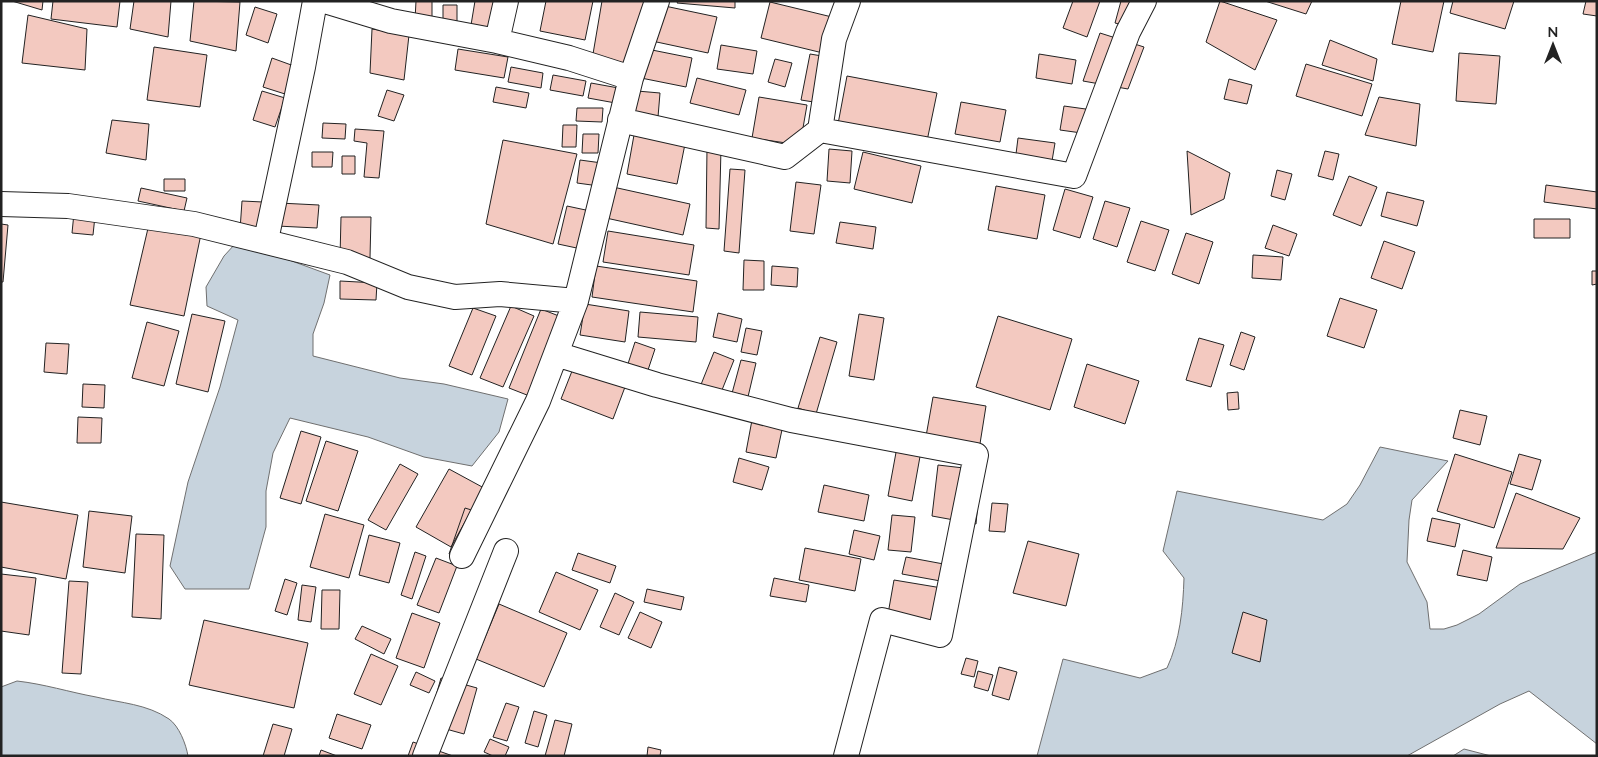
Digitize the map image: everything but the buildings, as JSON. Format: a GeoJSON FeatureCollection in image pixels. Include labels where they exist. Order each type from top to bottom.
{"type":"FeatureCollection","features":[{"type":"Feature","properties":{"kind":"street"},"geometry":{"type":"LineString","coordinates":[[266,240],[303,67],[315,1]]}},
{"type":"Feature","properties":{"kind":"street"},"geometry":{"type":"LineString","coordinates":[[325,1],[391,21],[497,41],[569,58],[631,78]]}},
{"type":"Feature","properties":{"kind":"street"},"geometry":{"type":"LineString","coordinates":[[497,41],[506,1]]}},
{"type":"Feature","properties":{"kind":"street"},"geometry":{"type":"LineString","coordinates":[[462,556],[538,400],[576,300],[618,139],[620,120],[631,78],[657,1]]}},
{"type":"Feature","properties":{"kind":"street"},"geometry":{"type":"LineString","coordinates":[[620,120],[785,157],[820,130],[834,39],[848,1]]}},
{"type":"Feature","properties":{"kind":"street"},"geometry":{"type":"LineString","coordinates":[[820,130],[1074,176],[1128,32],[1144,1]]}},
{"type":"Feature","properties":{"kind":"street"},"geometry":{"type":"LineString","coordinates":[[1,204],[68,206],[151,216],[266,240],[347,262],[408,287],[455,297],[500,294],[576,300]]}},
{"type":"Feature","properties":{"kind":"street"},"geometry":{"type":"LineString","coordinates":[[556,354],[657,385],[791,420],[976,455],[940,635],[882,620],[846,756]]}},
{"type":"Feature","properties":{"kind":"street"},"geometry":{"type":"LineString","coordinates":[[424,756],[506,550]]}},
{"type":"Feature","properties":{"kind":"shaded area"},"geometry":{"type":"Polygon","coordinates":[[[235,244],[281,257],[330,275],[324,303],[313,334],[313,356],[400,378],[444,384],[508,399],[499,432],[472,466],[424,457],[368,437],[290,418],[273,453],[266,491],[266,527],[249,589],[185,589],[170,566],[188,482],[220,387],[238,320],[207,306],[206,287],[224,256],[235,244]]]}},
{"type":"Feature","properties":{"kind":"shaded area"},"geometry":{"type":"Polygon","coordinates":[[[1380,447],[1448,461],[1412,500],[1409,520],[1407,562],[1427,602],[1430,629],[1444,629],[1457,625],[1479,614],[1520,584],[1597,552],[1597,744],[1529,691],[1500,704],[1407,756],[1037,756],[1063,659],[1140,678],[1167,668],[1178,635],[1184,590],[1184,578],[1163,551],[1177,491],[1323,520],[1347,504],[1360,485],[1380,447]]]}},
{"type":"Feature","properties":{"kind":"shaded area"},"geometry":{"type":"Polygon","coordinates":[[[17,681],[152,710],[173,722],[184,741],[188,756],[1,756],[1,687],[17,681]]]}},
{"type":"Feature","properties":{"kind":"shaded area"},"geometry":{"type":"Polygon","coordinates":[[[1464,749],[1491,756],[1453,756],[1464,749]]]}}]}
